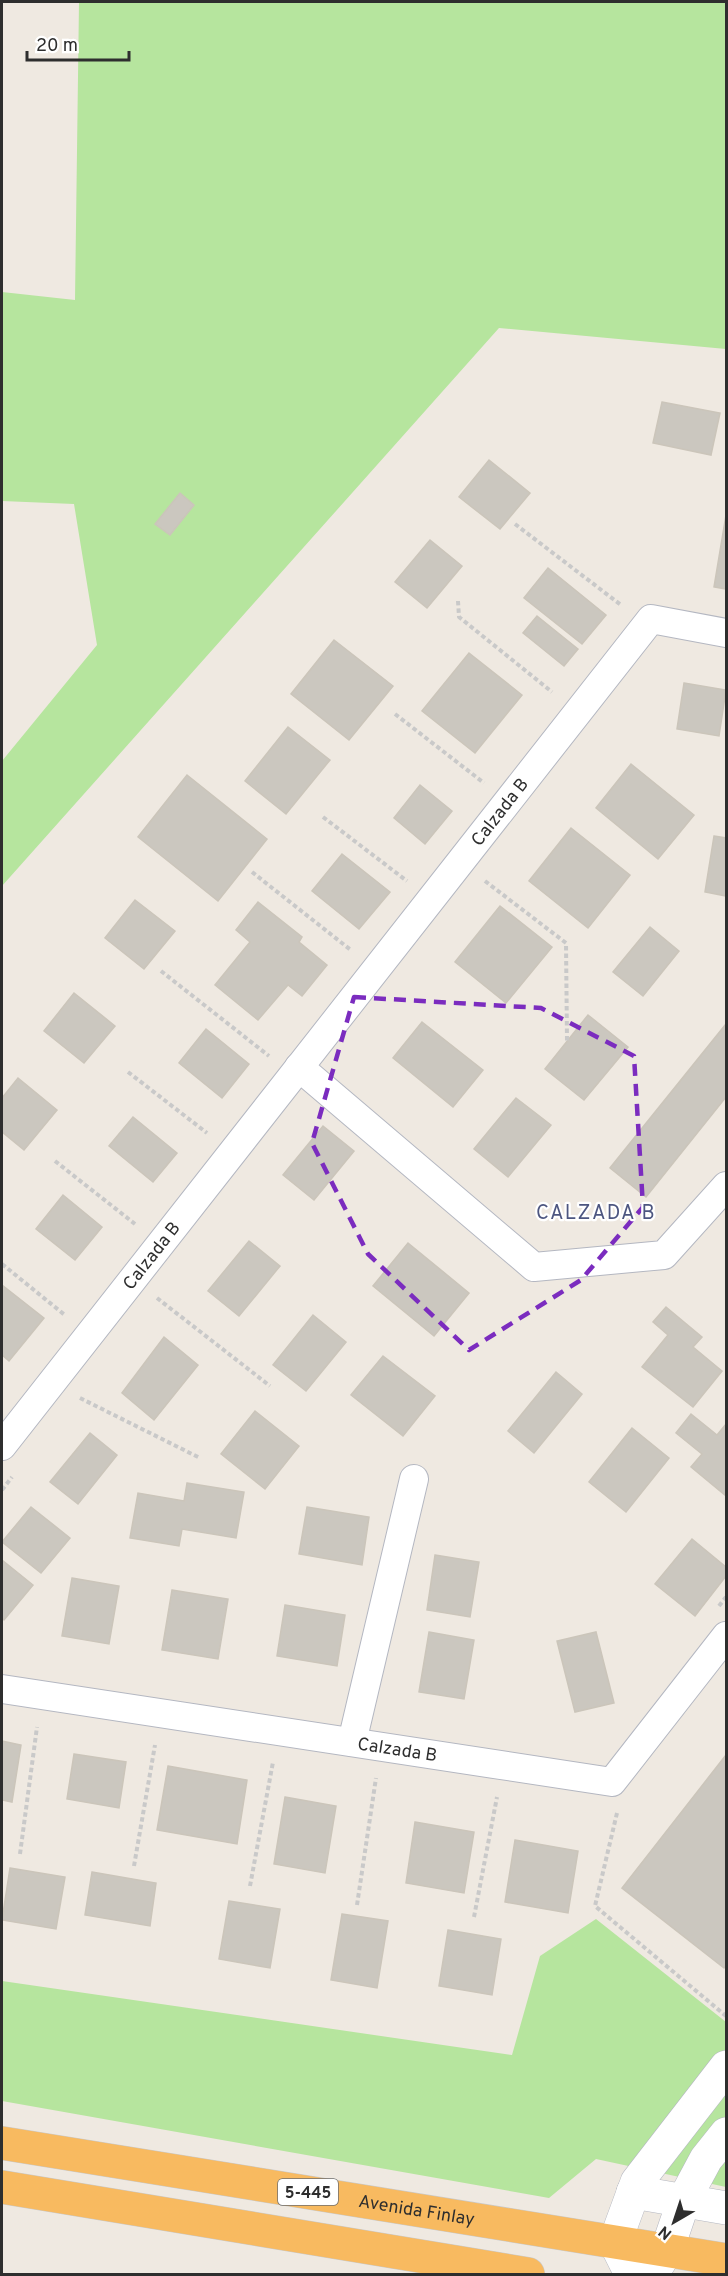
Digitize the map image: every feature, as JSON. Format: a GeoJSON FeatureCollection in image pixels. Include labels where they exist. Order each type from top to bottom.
{"type":"FeatureCollection","features":[{"type":"Feature","properties":{"kind":"highway","name":"Avenida Finlay"},"geometry":{"type":"LineString","coordinates":[[2,2143],[615,2242],[660,2262],[726,2260]]}},
{"type":"Feature","properties":{"kind":"highway"},"geometry":{"type":"LineString","coordinates":[[2,2187],[528,2274]]}},
{"type":"Feature","properties":{"kind":"street","name":"Calzada B"},"geometry":{"type":"LineString","coordinates":[[2,1446],[651,619],[726,633]]}},
{"type":"Feature","properties":{"kind":"street"},"geometry":{"type":"LineString","coordinates":[[299,1067],[534,1267],[664,1255],[726,1186]]}},
{"type":"Feature","properties":{"kind":"street"},"geometry":{"type":"LineString","coordinates":[[352,1742],[414,1479]]}},
{"type":"Feature","properties":{"kind":"street","name":"Calzada B"},"geometry":{"type":"LineString","coordinates":[[2,1689],[612,1782],[726,1636]]}},
{"type":"Feature","properties":{"kind":"street"},"geometry":{"type":"LineString","coordinates":[[631,2274],[615,2242],[637,2182],[726,2067]]}},
{"type":"Feature","properties":{"kind":"street"},"geometry":{"type":"LineString","coordinates":[[660,2262],[685,2200],[706,2159],[726,2134]]}},
{"type":"Feature","properties":{"kind":"street"},"geometry":{"type":"LineString","coordinates":[[633,2192],[726,2208]]}},
{"type":"Feature","properties":{"kind":"path"},"geometry":{"type":"LineString","coordinates":[[515,524],[626,609]]}},
{"type":"Feature","properties":{"kind":"path"},"geometry":{"type":"LineString","coordinates":[[458,601],[459,617],[557,697]]}},
{"type":"Feature","properties":{"kind":"path"},"geometry":{"type":"LineString","coordinates":[[395,714],[487,785]]}},
{"type":"Feature","properties":{"kind":"path"},"geometry":{"type":"LineString","coordinates":[[323,817],[410,883]]}},
{"type":"Feature","properties":{"kind":"path"},"geometry":{"type":"LineString","coordinates":[[252,872],[354,953]]}},
{"type":"Feature","properties":{"kind":"path"},"geometry":{"type":"LineString","coordinates":[[480,877],[566,943],[567,1041]]}},
{"type":"Feature","properties":{"kind":"path"},"geometry":{"type":"LineString","coordinates":[[161,971],[272,1058]]}},
{"type":"Feature","properties":{"kind":"path"},"geometry":{"type":"LineString","coordinates":[[128,1072],[210,1136]]}},
{"type":"Feature","properties":{"kind":"path"},"geometry":{"type":"LineString","coordinates":[[55,1161],[138,1226]]}},
{"type":"Feature","properties":{"kind":"path"},"geometry":{"type":"LineString","coordinates":[[2,1264],[67,1317]]}},
{"type":"Feature","properties":{"kind":"path"},"geometry":{"type":"LineString","coordinates":[[154,1295],[270,1386]]}},
{"type":"Feature","properties":{"kind":"path"},"geometry":{"type":"LineString","coordinates":[[75,1396],[200,1458]]}},
{"type":"Feature","properties":{"kind":"path"},"geometry":{"type":"LineString","coordinates":[[20,1854],[37,1725]]}},
{"type":"Feature","properties":{"kind":"path"},"geometry":{"type":"LineString","coordinates":[[134,1866],[155,1742]]}},
{"type":"Feature","properties":{"kind":"path"},"geometry":{"type":"LineString","coordinates":[[250,1886],[274,1760]]}},
{"type":"Feature","properties":{"kind":"path"},"geometry":{"type":"LineString","coordinates":[[357,1905],[376,1774]]}},
{"type":"Feature","properties":{"kind":"path"},"geometry":{"type":"LineString","coordinates":[[474,1917],[498,1792]]}},
{"type":"Feature","properties":{"kind":"path"},"geometry":{"type":"LineString","coordinates":[[618,1809],[596,1906],[726,2016]]}},
{"type":"Feature","properties":{"kind":"highlighted area"},"geometry":{"type":"Polygon","coordinates":[[[354,997],[541,1008],[634,1056],[643,1207],[581,1280],[469,1350],[368,1254],[312,1143],[354,997]]]}},
{"type":"Feature","properties":{"kind":"green space"},"geometry":{"type":"Polygon","coordinates":[[[79,2],[726,2],[726,349],[499,328],[2,886],[2,761],[97,645],[74,504],[2,501],[2,292],[75,300],[79,2]]]}},
{"type":"Feature","properties":{"kind":"green space"},"geometry":{"type":"Polygon","coordinates":[[[596,1919],[726,2022],[726,2187],[596,2159],[549,2198],[2,2101],[2,1981],[512,2055],[540,1956],[596,1919]]]}},
{"type":"Feature","properties":{"kind":"building"},"geometry":{"type":"Polygon","coordinates":[[[662,402],[720,413],[711,455],[653,443],[662,402]]]}},
{"type":"Feature","properties":{"kind":"building"},"geometry":{"type":"Polygon","coordinates":[[[489,460],[530,493],[500,529],[459,497],[489,460]]]}},
{"type":"Feature","properties":{"kind":"building"},"geometry":{"type":"Polygon","coordinates":[[[180,493],[194,505],[170,535],[155,524],[180,493]]]}},
{"type":"Feature","properties":{"kind":"building"},"geometry":{"type":"Polygon","coordinates":[[[726,515],[726,589],[714,587],[726,515]]]}},
{"type":"Feature","properties":{"kind":"building"},"geometry":{"type":"Polygon","coordinates":[[[430,540],[462,566],[427,608],[395,582],[430,540]]]}},
{"type":"Feature","properties":{"kind":"building"},"geometry":{"type":"Polygon","coordinates":[[[548,568],[606,615],[582,644],[524,598],[548,568]]]}},
{"type":"Feature","properties":{"kind":"building"},"geometry":{"type":"Polygon","coordinates":[[[537,616],[578,649],[564,666],[523,633],[537,616]]]}},
{"type":"Feature","properties":{"kind":"building"},"geometry":{"type":"Polygon","coordinates":[[[334,640],[393,686],[349,740],[291,694],[334,640]]]}},
{"type":"Feature","properties":{"kind":"building"},"geometry":{"type":"Polygon","coordinates":[[[469,653],[522,695],[475,753],[422,711],[469,653]]]}},
{"type":"Feature","properties":{"kind":"building"},"geometry":{"type":"Polygon","coordinates":[[[684,683],[726,690],[719,736],[677,729],[684,683]]]}},
{"type":"Feature","properties":{"kind":"building"},"geometry":{"type":"Polygon","coordinates":[[[288,727],[330,760],[286,814],[245,781],[288,727]]]}},
{"type":"Feature","properties":{"kind":"building"},"geometry":{"type":"Polygon","coordinates":[[[631,764],[694,815],[658,859],[596,808],[631,764]]]}},
{"type":"Feature","properties":{"kind":"building"},"geometry":{"type":"Polygon","coordinates":[[[187,775],[267,839],[218,901],[138,837],[187,775]]]}},
{"type":"Feature","properties":{"kind":"building"},"geometry":{"type":"Polygon","coordinates":[[[420,785],[452,811],[425,844],[394,818],[420,785]]]}},
{"type":"Feature","properties":{"kind":"building"},"geometry":{"type":"Polygon","coordinates":[[[571,828],[630,875],[588,928],[529,881],[571,828]]]}},
{"type":"Feature","properties":{"kind":"building"},"geometry":{"type":"Polygon","coordinates":[[[714,836],[726,838],[726,896],[705,892],[714,836]]]}},
{"type":"Feature","properties":{"kind":"building"},"geometry":{"type":"Polygon","coordinates":[[[342,854],[390,892],[359,929],[312,891],[342,854]]]}},
{"type":"Feature","properties":{"kind":"building"},"geometry":{"type":"Polygon","coordinates":[[[135,900],[175,931],[144,969],[105,938],[135,900]]]}},
{"type":"Feature","properties":{"kind":"building"},"geometry":{"type":"Polygon","coordinates":[[[258,902],[302,937],[299,942],[327,965],[302,996],[288,985],[258,1020],[215,985],[250,942],[236,930],[258,902]]]}},
{"type":"Feature","properties":{"kind":"building"},"geometry":{"type":"Polygon","coordinates":[[[500,906],[552,947],[506,1003],[455,962],[500,906]]]}},
{"type":"Feature","properties":{"kind":"building"},"geometry":{"type":"Polygon","coordinates":[[[650,927],[679,951],[643,996],[613,972],[650,927]]]}},
{"type":"Feature","properties":{"kind":"building"},"geometry":{"type":"Polygon","coordinates":[[[74,993],[115,1026],[84,1063],[44,1031],[74,993]]]}},
{"type":"Feature","properties":{"kind":"building"},"geometry":{"type":"Polygon","coordinates":[[[588,1015],[628,1047],[584,1100],[545,1069],[588,1015]]]}},
{"type":"Feature","properties":{"kind":"building"},"geometry":{"type":"Polygon","coordinates":[[[422,1022],[483,1070],[453,1107],[393,1058],[422,1022]]]}},
{"type":"Feature","properties":{"kind":"building"},"geometry":{"type":"Polygon","coordinates":[[[726,1024],[726,1097],[646,1197],[610,1168],[726,1024]]]}},
{"type":"Feature","properties":{"kind":"building"},"geometry":{"type":"Polygon","coordinates":[[[206,1029],[249,1064],[222,1098],[179,1063],[206,1029]]]}},
{"type":"Feature","properties":{"kind":"building"},"geometry":{"type":"Polygon","coordinates":[[[18,1078],[57,1110],[24,1150],[2,1132],[2,1098],[18,1078]]]}},
{"type":"Feature","properties":{"kind":"building"},"geometry":{"type":"Polygon","coordinates":[[[516,1098],[551,1125],[508,1177],[474,1149],[516,1098]]]}},
{"type":"Feature","properties":{"kind":"building"},"geometry":{"type":"Polygon","coordinates":[[[133,1117],[177,1153],[153,1182],[109,1146],[133,1117]]]}},
{"type":"Feature","properties":{"kind":"building"},"geometry":{"type":"Polygon","coordinates":[[[323,1126],[354,1151],[314,1200],[283,1175],[323,1126]]]}},
{"type":"Feature","properties":{"kind":"building"},"geometry":{"type":"Polygon","coordinates":[[[63,1195],[102,1227],[75,1260],[36,1229],[63,1195]]]}},
{"type":"Feature","properties":{"kind":"building"},"geometry":{"type":"Polygon","coordinates":[[[249,1241],[280,1266],[239,1316],[208,1291],[249,1241]]]}},
{"type":"Feature","properties":{"kind":"building"},"geometry":{"type":"Polygon","coordinates":[[[408,1243],[469,1293],[434,1336],[373,1286],[408,1243]]]}},
{"type":"Feature","properties":{"kind":"building"},"geometry":{"type":"Polygon","coordinates":[[[2,1285],[44,1318],[9,1361],[2,1355],[2,1285]]]}},
{"type":"Feature","properties":{"kind":"building"},"geometry":{"type":"Polygon","coordinates":[[[666,1307],[702,1337],[693,1347],[722,1371],[693,1407],[642,1367],[668,1335],[653,1322],[666,1307]]]}},
{"type":"Feature","properties":{"kind":"building"},"geometry":{"type":"Polygon","coordinates":[[[313,1315],[346,1342],[306,1391],[273,1365],[313,1315]]]}},
{"type":"Feature","properties":{"kind":"building"},"geometry":{"type":"Polygon","coordinates":[[[164,1337],[198,1365],[154,1420],[122,1393],[164,1337]]]}},
{"type":"Feature","properties":{"kind":"building"},"geometry":{"type":"Polygon","coordinates":[[[383,1356],[435,1396],[403,1436],[351,1395],[383,1356]]]}},
{"type":"Feature","properties":{"kind":"building"},"geometry":{"type":"Polygon","coordinates":[[[556,1372],[582,1394],[534,1453],[508,1431],[556,1372]]]}},
{"type":"Feature","properties":{"kind":"building"},"geometry":{"type":"Polygon","coordinates":[[[255,1411],[299,1446],[265,1489],[221,1454],[255,1411]]]}},
{"type":"Feature","properties":{"kind":"building"},"geometry":{"type":"Polygon","coordinates":[[[691,1414],[717,1435],[726,1424],[726,1496],[691,1467],[702,1454],[676,1433],[691,1414]]]}},
{"type":"Feature","properties":{"kind":"building"},"geometry":{"type":"Polygon","coordinates":[[[632,1428],[669,1458],[626,1512],[589,1482],[632,1428]]]}},
{"type":"Feature","properties":{"kind":"building"},"geometry":{"type":"Polygon","coordinates":[[[90,1433],[117,1455],[78,1504],[50,1482],[90,1433]]]}},
{"type":"Feature","properties":{"kind":"building"},"geometry":{"type":"Polygon","coordinates":[[[187,1483],[244,1492],[236,1538],[182,1529],[179,1546],[130,1538],[138,1493],[184,1501],[187,1483]]]}},
{"type":"Feature","properties":{"kind":"building"},"geometry":{"type":"Polygon","coordinates":[[[31,1507],[70,1538],[41,1573],[2,1542],[31,1507]]]}},
{"type":"Feature","properties":{"kind":"building"},"geometry":{"type":"Polygon","coordinates":[[[307,1507],[369,1517],[362,1565],[299,1554],[307,1507]]]}},
{"type":"Feature","properties":{"kind":"building"},"geometry":{"type":"Polygon","coordinates":[[[692,1539],[726,1567],[726,1576],[695,1616],[655,1584],[692,1539]]]}},
{"type":"Feature","properties":{"kind":"building"},"geometry":{"type":"Polygon","coordinates":[[[435,1555],[479,1562],[470,1617],[427,1610],[435,1555]]]}},
{"type":"Feature","properties":{"kind":"building"},"geometry":{"type":"Polygon","coordinates":[[[2,1560],[33,1585],[4,1620],[2,1618],[2,1560]]]}},
{"type":"Feature","properties":{"kind":"building"},"geometry":{"type":"Polygon","coordinates":[[[72,1578],[119,1586],[109,1644],[62,1636],[72,1578]]]}},
{"type":"Feature","properties":{"kind":"building"},"geometry":{"type":"Polygon","coordinates":[[[172,1590],[228,1599],[218,1659],[162,1650],[172,1590]]]}},
{"type":"Feature","properties":{"kind":"building"},"geometry":{"type":"Polygon","coordinates":[[[285,1605],[345,1615],[337,1666],[277,1656],[285,1605]]]}},
{"type":"Feature","properties":{"kind":"building"},"geometry":{"type":"Polygon","coordinates":[[[429,1632],[474,1640],[464,1699],[419,1692],[429,1632]]]}},
{"type":"Feature","properties":{"kind":"building"},"geometry":{"type":"Polygon","coordinates":[[[596,1632],[614,1703],[575,1712],[557,1641],[596,1632]]]}},
{"type":"Feature","properties":{"kind":"building"},"geometry":{"type":"Polygon","coordinates":[[[2,1741],[21,1745],[12,1802],[2,1800],[2,1741]]]}},
{"type":"Feature","properties":{"kind":"building"},"geometry":{"type":"Polygon","coordinates":[[[74,1754],[126,1762],[119,1808],[67,1799],[74,1754]]]}},
{"type":"Feature","properties":{"kind":"building"},"geometry":{"type":"Polygon","coordinates":[[[726,1755],[726,1965],[724,1968],[622,1888],[726,1755]]]}},
{"type":"Feature","properties":{"kind":"building"},"geometry":{"type":"Polygon","coordinates":[[[168,1766],[247,1780],[237,1844],[157,1830],[168,1766]]]}},
{"type":"Feature","properties":{"kind":"building"},"geometry":{"type":"Polygon","coordinates":[[[285,1797],[336,1806],[325,1873],[274,1864],[285,1797]]]}},
{"type":"Feature","properties":{"kind":"building"},"geometry":{"type":"Polygon","coordinates":[[[415,1822],[474,1832],[464,1893],[406,1883],[415,1822]]]}},
{"type":"Feature","properties":{"kind":"building"},"geometry":{"type":"Polygon","coordinates":[[[515,1840],[578,1851],[568,1913],[505,1902],[515,1840]]]}},
{"type":"Feature","properties":{"kind":"building"},"geometry":{"type":"Polygon","coordinates":[[[10,1868],[65,1877],[56,1929],[2,1920],[10,1868]]]}},
{"type":"Feature","properties":{"kind":"building"},"geometry":{"type":"Polygon","coordinates":[[[92,1872],[156,1883],[150,1926],[85,1915],[92,1872]]]}},
{"type":"Feature","properties":{"kind":"building"},"geometry":{"type":"Polygon","coordinates":[[[229,1901],[280,1909],[270,1968],[219,1959],[229,1901]]]}},
{"type":"Feature","properties":{"kind":"building"},"geometry":{"type":"Polygon","coordinates":[[[342,1914],[388,1921],[377,1988],[331,1980],[342,1914]]]}},
{"type":"Feature","properties":{"kind":"building"},"geometry":{"type":"Polygon","coordinates":[[[448,1930],[501,1939],[492,1995],[439,1986],[448,1930]]]}},
{"type":"Feature","properties":{"kind":"district","name":"CALZADA B"},"geometry":{"type":"Point","coordinates":[596,1212]}}]}
